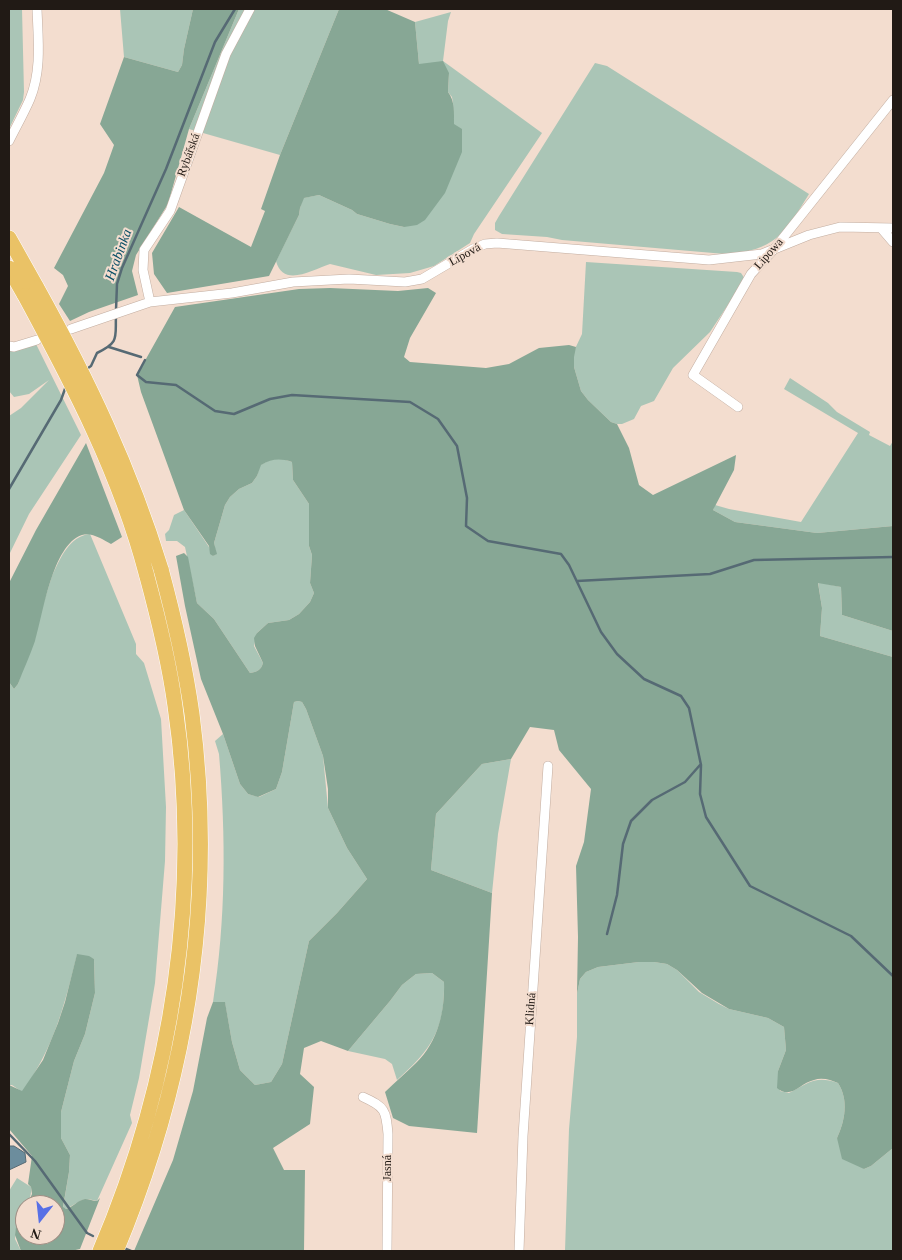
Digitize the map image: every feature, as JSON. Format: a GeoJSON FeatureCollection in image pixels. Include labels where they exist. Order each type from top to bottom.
{"type":"FeatureCollection","features":[{"type":"Feature","properties":{"kind":"highway"},"geometry":{"type":"LineString","coordinates":[[9,238],[65,370],[91,423],[176,627],[193,725],[200,816],[200,871],[197,928],[190,985],[182,1037],[155,1147],[116,1251]]}},
{"type":"Feature","properties":{"kind":"highway"},"geometry":{"type":"LineString","coordinates":[[9,268],[31,292]]}},
{"type":"Feature","properties":{"kind":"highway"},"geometry":{"type":"LineString","coordinates":[[100,1251],[134,1162],[158,1076],[175,989],[182,932],[185,852],[180,746],[154,571]]}},
{"type":"Feature","properties":{"kind":"street"},"geometry":{"type":"LineString","coordinates":[[9,141],[31,98],[36,76],[39,53],[37,9]]}},
{"type":"Feature","properties":{"kind":"street","name":"Rybářská"},"geometry":{"type":"LineString","coordinates":[[150,302],[143,270],[144,250],[170,211],[226,54],[250,9]]}},
{"type":"Feature","properties":{"kind":"street","name":"Lipowa"},"geometry":{"type":"LineString","coordinates":[[738,407],[693,374],[751,274],[775,248],[893,100]]}},
{"type":"Feature","properties":{"kind":"street","name":"Lípová"},"geometry":{"type":"LineString","coordinates":[[71,329],[150,302],[232,293],[293,282],[349,279],[405,282],[422,279],[484,244],[497,243],[708,260],[762,254],[809,235],[840,227],[893,228]]}},
{"type":"Feature","properties":{"kind":"street"},"geometry":{"type":"LineString","coordinates":[[881,228],[893,242]]}},
{"type":"Feature","properties":{"kind":"street"},"geometry":{"type":"LineString","coordinates":[[9,346],[14,347],[37,340]]}},
{"type":"Feature","properties":{"kind":"street","name":"Klidná"},"geometry":{"type":"LineString","coordinates":[[519,1251],[523,1136],[548,766]]}},
{"type":"Feature","properties":{"kind":"street","name":"Jasná"},"geometry":{"type":"LineString","coordinates":[[363,1097],[378,1104],[386,1116],[388,1134],[387,1251]]}},
{"type":"Feature","properties":{"kind":"green space"},"geometry":{"type":"Polygon","coordinates":[[[9,9],[22,9],[24,92],[23,100],[9,129],[9,9]]]}},
{"type":"Feature","properties":{"kind":"green space"},"geometry":{"type":"Polygon","coordinates":[[[120,9],[193,9],[182,65],[178,72],[124,57],[120,9]]]}},
{"type":"Feature","properties":{"kind":"green space"},"geometry":{"type":"Polygon","coordinates":[[[193,9],[239,9],[189,129],[168,204],[136,255],[132,271],[138,295],[89,312],[70,321],[59,304],[68,286],[63,275],[54,268],[104,173],[114,145],[100,124],[124,57],[178,72],[182,65],[193,9]]]}},
{"type":"Feature","properties":{"kind":"green space"},"geometry":{"type":"Polygon","coordinates":[[[239,9],[339,9],[280,155],[189,129],[239,9]]]}},
{"type":"Feature","properties":{"kind":"green space"},"geometry":{"type":"Polygon","coordinates":[[[339,9],[385,9],[415,22],[419,64],[443,61],[449,73],[448,92],[453,103],[454,124],[462,129],[462,152],[445,193],[425,220],[417,225],[404,227],[357,214],[319,195],[304,198],[299,215],[269,276],[167,293],[154,274],[152,253],[179,207],[251,247],[265,211],[261,209],[280,155],[339,9]]]}},
{"type":"Feature","properties":{"kind":"green space"},"geometry":{"type":"Polygon","coordinates":[[[451,12],[448,21],[443,61],[542,133],[474,234],[470,243],[434,266],[410,273],[376,275],[330,264],[299,275],[285,274],[276,261],[299,215],[303,198],[319,195],[357,214],[404,227],[454,124],[452,97],[448,92],[449,74],[419,64],[415,22],[451,12]]]}},
{"type":"Feature","properties":{"kind":"green space"},"geometry":{"type":"Polygon","coordinates":[[[595,63],[607,66],[809,194],[785,230],[767,244],[756,249],[725,254],[502,234],[495,230],[495,223],[499,216],[595,63]]]}},
{"type":"Feature","properties":{"kind":"green space"},"geometry":{"type":"Polygon","coordinates":[[[586,262],[737,272],[741,273],[745,279],[710,332],[673,368],[654,401],[641,406],[634,419],[622,424],[611,422],[588,400],[581,391],[574,367],[574,351],[582,334],[586,262]]]}},
{"type":"Feature","properties":{"kind":"green space"},"geometry":{"type":"Polygon","coordinates":[[[330,288],[398,291],[428,288],[436,293],[410,338],[404,357],[410,362],[486,368],[509,364],[539,348],[569,345],[576,347],[574,367],[581,391],[611,422],[617,424],[629,448],[639,485],[653,495],[736,455],[734,470],[713,510],[735,522],[817,533],[893,526],[893,631],[842,615],[841,587],[818,583],[822,608],[820,636],[893,657],[893,1148],[871,1166],[864,1169],[842,1159],[837,1138],[844,1118],[845,1103],[838,1083],[817,1079],[791,1092],[782,1091],[777,1088],[778,1071],[786,1050],[784,1027],[768,1018],[729,1009],[702,993],[677,970],[667,964],[639,962],[598,967],[586,972],[580,979],[577,994],[576,866],[584,842],[591,789],[559,750],[554,730],[530,727],[511,759],[482,764],[436,814],[431,870],[492,893],[477,1133],[409,1126],[393,1118],[385,1092],[424,1055],[430,1046],[439,1026],[443,1004],[444,982],[432,973],[416,974],[402,985],[348,1051],[321,1041],[304,1048],[300,1074],[314,1087],[310,1124],[273,1148],[284,1170],[305,1170],[304,1251],[134,1251],[173,1160],[193,1091],[207,1018],[213,1002],[225,1002],[232,1042],[240,1070],[255,1085],[271,1082],[282,1064],[309,941],[367,879],[347,848],[328,808],[328,789],[323,756],[302,702],[294,702],[282,772],[276,789],[258,797],[248,794],[240,784],[201,679],[176,556],[184,553],[188,557],[197,603],[214,619],[250,673],[258,670],[263,663],[255,646],[254,638],[257,633],[268,623],[289,620],[299,614],[310,602],[314,593],[310,583],[312,555],[309,546],[309,504],[293,480],[292,462],[276,460],[261,465],[252,483],[239,489],[230,497],[225,505],[214,543],[217,554],[213,556],[210,554],[209,546],[184,510],[141,392],[137,375],[175,307],[299,289],[330,288]]]}},
{"type":"Feature","properties":{"kind":"green space"},"geometry":{"type":"Polygon","coordinates":[[[36,344],[81,435],[29,514],[9,555],[9,416],[21,408],[49,380],[29,394],[14,397],[9,391],[9,351],[36,344]]]}},
{"type":"Feature","properties":{"kind":"green space"},"geometry":{"type":"Polygon","coordinates":[[[790,378],[828,403],[837,412],[870,432],[869,435],[890,446],[893,441],[893,526],[817,533],[735,522],[713,510],[715,505],[801,522],[858,433],[784,389],[790,378]]]}},
{"type":"Feature","properties":{"kind":"green space"},"geometry":{"type":"Polygon","coordinates":[[[86,443],[122,537],[111,544],[93,535],[82,535],[72,541],[63,552],[50,582],[33,647],[18,684],[14,689],[9,682],[9,583],[36,530],[86,443]]]}},
{"type":"Feature","properties":{"kind":"green space"},"geometry":{"type":"Polygon","coordinates":[[[272,459],[283,459],[292,462],[293,480],[309,504],[309,546],[312,555],[310,583],[314,593],[310,602],[299,614],[289,620],[268,623],[257,633],[254,646],[263,663],[258,670],[250,673],[214,619],[197,603],[185,547],[177,541],[166,541],[165,534],[169,530],[174,515],[184,510],[213,556],[216,554],[214,543],[225,505],[230,497],[239,489],[252,483],[257,476],[260,465],[272,459]]]}},
{"type":"Feature","properties":{"kind":"green space"},"geometry":{"type":"Polygon","coordinates":[[[90,534],[136,644],[136,654],[144,663],[161,719],[166,807],[165,861],[155,983],[139,1078],[130,1115],[132,1123],[97,1201],[82,1200],[66,1209],[65,1196],[70,1155],[61,1138],[61,1112],[74,1061],[85,1034],[95,993],[94,959],[77,955],[61,1015],[43,1058],[22,1092],[9,1085],[9,682],[14,689],[18,684],[52,576],[62,556],[76,539],[90,534]]]}},
{"type":"Feature","properties":{"kind":"green space"},"geometry":{"type":"Polygon","coordinates":[[[818,582],[841,587],[842,615],[893,631],[893,657],[820,636],[822,608],[818,582]]]}},
{"type":"Feature","properties":{"kind":"green space"},"geometry":{"type":"Polygon","coordinates":[[[294,702],[302,702],[306,709],[323,756],[328,808],[347,848],[367,879],[309,941],[282,1064],[271,1082],[255,1085],[240,1070],[232,1042],[225,1003],[213,1002],[224,878],[219,754],[215,741],[223,734],[240,784],[248,794],[259,797],[276,789],[282,772],[294,702]]]}},
{"type":"Feature","properties":{"kind":"green space"},"geometry":{"type":"Polygon","coordinates":[[[511,759],[498,834],[492,893],[431,870],[436,814],[482,764],[511,759]]]}},
{"type":"Feature","properties":{"kind":"green space"},"geometry":{"type":"Polygon","coordinates":[[[77,954],[89,956],[94,959],[95,993],[85,1034],[74,1061],[61,1112],[61,1138],[70,1155],[65,1195],[32,1195],[31,1187],[28,1184],[32,1156],[9,1129],[9,1085],[22,1091],[43,1060],[65,1002],[77,954]]]}},
{"type":"Feature","properties":{"kind":"green space"},"geometry":{"type":"Polygon","coordinates":[[[639,962],[667,964],[677,970],[699,992],[719,1004],[729,1009],[768,1018],[784,1027],[786,1050],[778,1071],[780,1091],[789,1093],[807,1083],[818,1080],[838,1083],[844,1096],[845,1110],[837,1138],[864,1169],[871,1166],[893,1148],[893,1251],[565,1251],[569,1129],[577,1037],[577,994],[580,979],[586,972],[598,967],[639,962]]]}},
{"type":"Feature","properties":{"kind":"green space"},"geometry":{"type":"Polygon","coordinates":[[[432,973],[444,982],[442,1013],[439,1025],[428,1048],[409,1069],[397,1080],[392,1064],[385,1059],[348,1051],[402,985],[416,974],[432,973]]]}},
{"type":"Feature","properties":{"kind":"green space"},"geometry":{"type":"Polygon","coordinates":[[[17,1178],[31,1187],[31,1195],[15,1195],[15,1245],[18,1245],[21,1251],[9,1251],[9,1191],[17,1178]]]}},
{"type":"Feature","properties":{"kind":"green space"},"geometry":{"type":"Polygon","coordinates":[[[100,1198],[80,1249],[71,1251],[21,1251],[19,1245],[65,1245],[65,1208],[82,1200],[97,1201],[100,1198]]]}},
{"type":"Feature","properties":{"kind":"water"},"geometry":{"type":"Polygon","coordinates":[[[9,1146],[14,1146],[25,1153],[26,1162],[9,1170],[9,1146]]]}},
{"type":"Feature","properties":{"kind":"waterway","name":"Hrabinka"},"geometry":{"type":"LineString","coordinates":[[116,310],[117,284],[122,268],[166,169],[215,42],[235,9]]}},
{"type":"Feature","properties":{"kind":"waterway","name":"Hrabinka"},"geometry":{"type":"LineString","coordinates":[[85,370],[91,366],[97,353],[110,346],[113,342],[116,334],[116,315]]}},
{"type":"Feature","properties":{"kind":"waterway"},"geometry":{"type":"LineString","coordinates":[[109,347],[141,357]]}},
{"type":"Feature","properties":{"kind":"waterway"},"geometry":{"type":"LineString","coordinates":[[145,360],[137,375],[146,382],[176,385],[215,411],[234,414],[270,399],[292,395],[410,402],[438,419],[457,446],[467,498],[466,526],[488,541],[561,554],[569,565],[601,632],[617,654],[644,679],[681,696],[689,708],[701,765],[700,794],[706,817],[750,886],[851,936],[893,976]]}},
{"type":"Feature","properties":{"kind":"waterway","name":"Hrabinka"},"geometry":{"type":"LineString","coordinates":[[9,489],[61,400],[66,386]]}},
{"type":"Feature","properties":{"kind":"waterway"},"geometry":{"type":"LineString","coordinates":[[577,581],[710,574],[754,560],[893,557]]}},
{"type":"Feature","properties":{"kind":"waterway"},"geometry":{"type":"LineString","coordinates":[[607,934],[617,895],[623,844],[631,821],[652,800],[685,782],[700,765]]}},
{"type":"Feature","properties":{"kind":"waterway"},"geometry":{"type":"LineString","coordinates":[[9,1134],[35,1161],[87,1233],[93,1236]]}},
{"type":"Feature","properties":{"kind":"waterway"},"geometry":{"type":"LineString","coordinates":[[126,1249],[131,1251]]}}]}
